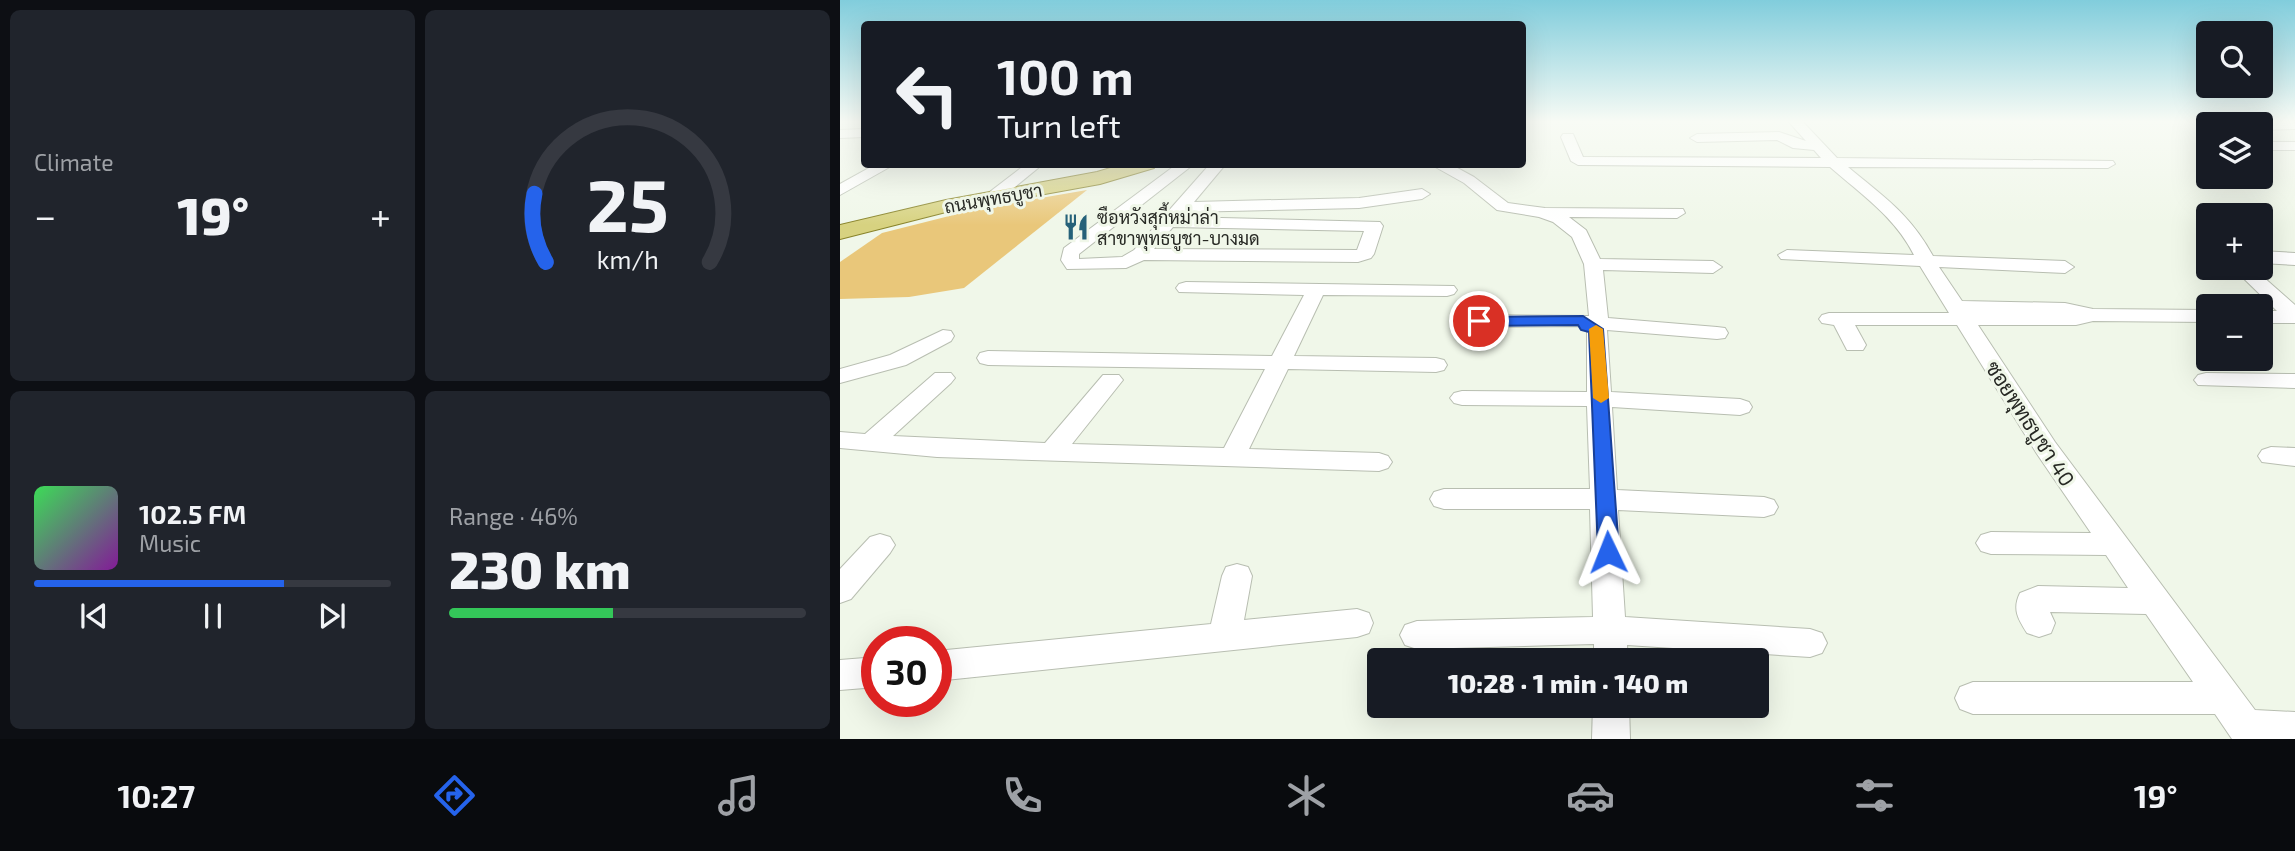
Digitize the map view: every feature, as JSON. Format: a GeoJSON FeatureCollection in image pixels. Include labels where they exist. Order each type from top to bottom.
{"type":"FeatureCollection","features":[{"type":"Feature","properties":{"kind":"main road","name":"ถนนพุทธบูชา"},"geometry":{"type":"LineString","coordinates":[[840,232],[993,197],[1080,183],[1133,168]]}},
{"type":"Feature","properties":{"kind":"street"},"geometry":{"type":"LineString","coordinates":[[1576,155],[1578,161],[1773,155]]}},
{"type":"Feature","properties":{"kind":"street","name":"ซอยพุทธบูชา 40"},"geometry":{"type":"LineString","coordinates":[[1828,155],[1899,218],[1911,232],[2046,448],[2112,544],[2250,733]]}},
{"type":"Feature","properties":{"kind":"street"},"geometry":{"type":"LineString","coordinates":[[1868,155],[2108,164]]}},
{"type":"Feature","properties":{"kind":"street"},"geometry":{"type":"LineString","coordinates":[[841,189],[880,168]]}},
{"type":"Feature","properties":{"kind":"street"},"geometry":{"type":"LineString","coordinates":[[993,197],[1031,168]]}},
{"type":"Feature","properties":{"kind":"street"},"geometry":{"type":"LineString","coordinates":[[1182,168],[1070,253],[1070,260],[1074,265],[1126,262],[1140,254],[1214,168]]}},
{"type":"Feature","properties":{"kind":"street"},"geometry":{"type":"LineString","coordinates":[[1445,168],[1469,180],[1503,207],[1542,212],[1677,213]]}},
{"type":"Feature","properties":{"kind":"street"},"geometry":{"type":"LineString","coordinates":[[1181,207],[1359,203],[1422,194]]}},
{"type":"Feature","properties":{"kind":"street"},"geometry":{"type":"LineString","coordinates":[[1542,212],[1559,218],[1580,234],[1593,264],[1611,645]]}},
{"type":"Feature","properties":{"kind":"street"},"geometry":{"type":"LineString","coordinates":[[1140,254],[1358,256],[1365,254],[1374,226],[1168,222]]}},
{"type":"Feature","properties":{"kind":"street"},"geometry":{"type":"LineString","coordinates":[[1787,255],[2065,267]]}},
{"type":"Feature","properties":{"kind":"street"},"geometry":{"type":"LineString","coordinates":[[2273,258],[2295,259]]}},
{"type":"Feature","properties":{"kind":"street"},"geometry":{"type":"LineString","coordinates":[[1593,264],[1713,267]]}},
{"type":"Feature","properties":{"kind":"street"},"geometry":{"type":"LineString","coordinates":[[2255,280],[2295,317]]}},
{"type":"Feature","properties":{"kind":"street"},"geometry":{"type":"LineString","coordinates":[[1186,288],[1447,290]]}},
{"type":"Feature","properties":{"kind":"street"},"geometry":{"type":"LineString","coordinates":[[1232,458],[1316,290]]}},
{"type":"Feature","properties":{"kind":"street"},"geometry":{"type":"LineString","coordinates":[[1855,345],[1835,319],[1960,313],[2076,319],[2092,315],[2196,316]]}},
{"type":"Feature","properties":{"kind":"street"},"geometry":{"type":"LineString","coordinates":[[2273,317],[2295,317]]}},
{"type":"Feature","properties":{"kind":"street"},"geometry":{"type":"LineString","coordinates":[[1479,321],[1596,322],[1717,332]]}},
{"type":"Feature","properties":{"kind":"street"},"geometry":{"type":"LineString","coordinates":[[840,376],[898,360],[943,336]]}},
{"type":"Feature","properties":{"kind":"street"},"geometry":{"type":"LineString","coordinates":[[988,359],[1436,365]]}},
{"type":"Feature","properties":{"kind":"street"},"geometry":{"type":"LineString","coordinates":[[871,442],[943,377]]}},
{"type":"Feature","properties":{"kind":"street"},"geometry":{"type":"LineString","coordinates":[[1051,452],[1111,380]]}},
{"type":"Feature","properties":{"kind":"street"},"geometry":{"type":"LineString","coordinates":[[2206,380],[2295,381]]}},
{"type":"Feature","properties":{"kind":"street"},"geometry":{"type":"LineString","coordinates":[[1462,398],[1601,399],[1740,407]]}},
{"type":"Feature","properties":{"kind":"street"},"geometry":{"type":"LineString","coordinates":[[840,440],[1051,452],[1379,462]]}},
{"type":"Feature","properties":{"kind":"street"},"geometry":{"type":"LineString","coordinates":[[1444,499],[1606,499],[1764,507]]}},
{"type":"Feature","properties":{"kind":"street"},"geometry":{"type":"LineString","coordinates":[[1991,543],[2112,544]]}},
{"type":"Feature","properties":{"kind":"street"},"geometry":{"type":"LineString","coordinates":[[840,590],[880,545]]}},
{"type":"Feature","properties":{"kind":"street"},"geometry":{"type":"LineString","coordinates":[[1225,636],[1237,576]]}},
{"type":"Feature","properties":{"kind":"street"},"geometry":{"type":"LineString","coordinates":[[2039,623],[2032,612],[2031,602],[2038,599],[2155,601]]}},
{"type":"Feature","properties":{"kind":"street"},"geometry":{"type":"LineString","coordinates":[[952,664],[1357,622]]}},
{"type":"Feature","properties":{"kind":"street"},"geometry":{"type":"LineString","coordinates":[[1417,635],[1611,645],[1810,643]]}},
{"type":"Feature","properties":{"kind":"street"},"geometry":{"type":"LineString","coordinates":[[840,675],[861,673]]}},
{"type":"Feature","properties":{"kind":"street"},"geometry":{"type":"LineString","coordinates":[[1973,698],[2224,698]]}},
{"type":"Feature","properties":{"kind":"street"},"geometry":{"type":"LineString","coordinates":[[1611,718],[1611,739]]}},
{"type":"Feature","properties":{"kind":"street"},"geometry":{"type":"LineString","coordinates":[[2250,733],[2295,729]]}},
{"type":"Feature","properties":{"kind":"shaded area"},"geometry":{"type":"Polygon","coordinates":[[[1087,190],[964,288],[909,297],[840,299],[840,262],[882,233],[977,209],[1087,190]]]}},
{"type":"Feature","properties":{"kind":"slow traffic"},"geometry":{"type":"LineString","coordinates":[[1596,329],[1601,398]]}},
{"type":"Feature","properties":{"kind":"place","name":"ซือหวังสุกี้หม่าล่า สาขาพุทธบูชา-บางมด"},"geometry":{"type":"Point","coordinates":[1076,227]}},
{"type":"Feature","properties":{"kind":"route"},"geometry":{"type":"LineString","coordinates":[[1479,321],[1583,321],[1586,327],[1596,329],[1608,552]]}}]}
